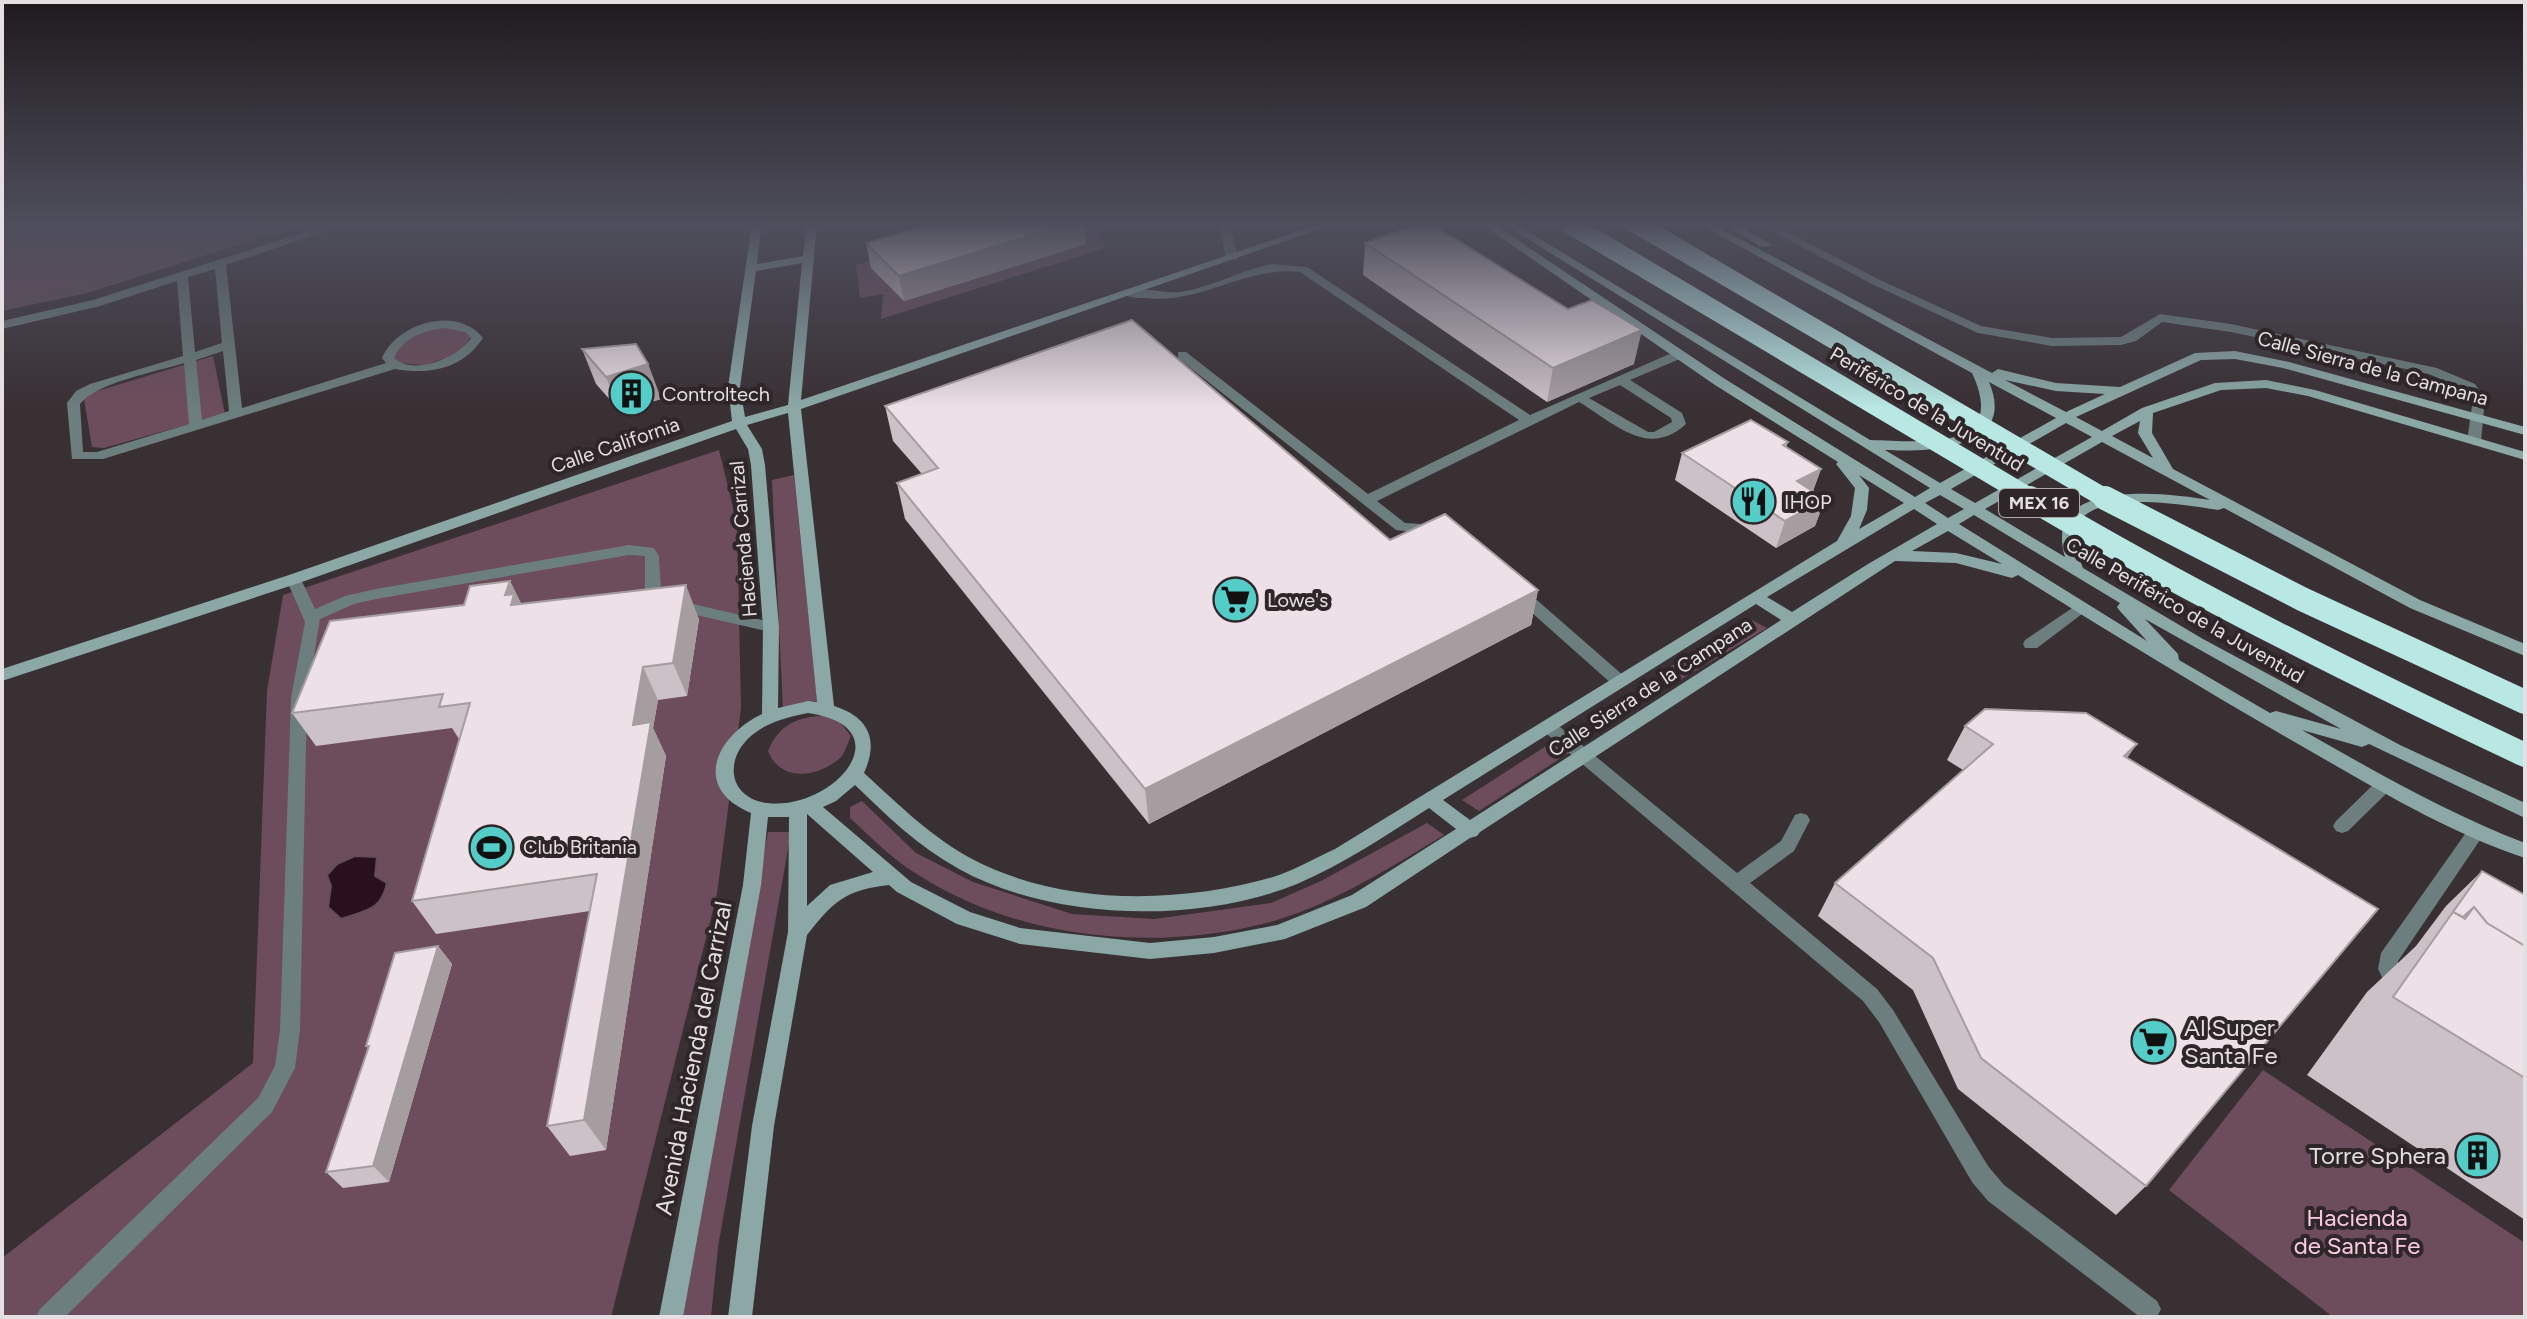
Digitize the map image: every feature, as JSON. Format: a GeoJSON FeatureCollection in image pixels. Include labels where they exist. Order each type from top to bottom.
{"type":"FeatureCollection","features":[{"type":"Feature","properties":{"kind":"highway","name":"Periférico de la Juventud"},"geometry":{"type":"LineString","coordinates":[[1672,285],[2115,548],[2358,677],[2525,755]]}},
{"type":"Feature","properties":{"kind":"highway","name":"Periférico de la Juventud"},"geometry":{"type":"LineString","coordinates":[[1747,285],[2168,532],[2393,643],[2525,702]]}},
{"type":"Feature","properties":{"kind":"street"},"geometry":{"type":"LineString","coordinates":[[2,325],[96,303],[153,285]]}},
{"type":"Feature","properties":{"kind":"street"},"geometry":{"type":"LineString","coordinates":[[183,285],[196,426]]}},
{"type":"Feature","properties":{"kind":"street"},"geometry":{"type":"LineString","coordinates":[[223,285],[236,415]]}},
{"type":"Feature","properties":{"kind":"street","name":"Hacienda Carrizal"},"geometry":{"type":"LineString","coordinates":[[748,285],[734,387],[739,423],[755,449],[758,465],[771,627],[770,715]]}},
{"type":"Feature","properties":{"kind":"street"},"geometry":{"type":"LineString","coordinates":[[806,285],[794,407],[826,708]]}},
{"type":"Feature","properties":{"kind":"street","name":"Calle California"},"geometry":{"type":"LineString","coordinates":[[2,675],[294,579],[739,423],[1153,285]]}},
{"type":"Feature","properties":{"kind":"street"},"geometry":{"type":"LineString","coordinates":[[1128,293],[1183,295],[1213,285]]}},
{"type":"Feature","properties":{"kind":"street"},"geometry":{"type":"LineString","coordinates":[[1326,285],[1530,421]]}},
{"type":"Feature","properties":{"kind":"street"},"geometry":{"type":"LineString","coordinates":[[1575,285],[1678,355],[2185,672],[2384,785],[2476,832],[2525,851]]}},
{"type":"Feature","properties":{"kind":"street","name":"Calle Periférico de la Juventud"},"geometry":{"type":"LineString","coordinates":[[1607,285],[2077,573],[2197,643],[2394,750],[2525,811]]}},
{"type":"Feature","properties":{"kind":"street"},"geometry":{"type":"LineString","coordinates":[[1818,285],[2415,604],[2525,650]]}},
{"type":"Feature","properties":{"kind":"street"},"geometry":{"type":"LineString","coordinates":[[1825,285],[1839,296]]}},
{"type":"Feature","properties":{"kind":"street"},"geometry":{"type":"LineString","coordinates":[[1884,285],[1978,329],[2004,335],[2052,342],[2113,342],[2132,338],[2160,318],[2231,328],[2433,371],[2470,387],[2479,399],[2474,441]]}},
{"type":"Feature","properties":{"kind":"street"},"geometry":{"type":"LineString","coordinates":[[230,345],[95,387],[78,397],[73,403],[77,456],[92,458],[394,365],[425,368],[444,364],[472,348],[477,338],[473,331],[463,326],[448,324],[421,329],[398,340],[389,349],[388,358],[394,365]]}},
{"type":"Feature","properties":{"kind":"street"},"geometry":{"type":"LineString","coordinates":[[1938,349],[2034,385],[2073,390],[2122,390]]}},
{"type":"Feature","properties":{"kind":"street"},"geometry":{"type":"LineString","coordinates":[[1182,355],[1401,527],[1436,530],[1448,540]]}},
{"type":"Feature","properties":{"kind":"street"},"geometry":{"type":"LineString","coordinates":[[1367,500],[1579,397],[1678,355]]}},
{"type":"Feature","properties":{"kind":"street","name":"Calle Sierra de la Campana"},"geometry":{"type":"LineString","coordinates":[[854,774],[914,830],[969,865],[1035,892],[1123,903],[1194,902],[1276,884],[1341,854],[1837,547],[2065,418],[2199,356],[2235,355],[2285,365],[2525,431]]}},
{"type":"Feature","properties":{"kind":"street"},"geometry":{"type":"LineString","coordinates":[[1863,442],[1919,448],[1964,438],[1979,428],[1988,416],[1989,402],[1978,371]]}},
{"type":"Feature","properties":{"kind":"street"},"geometry":{"type":"LineString","coordinates":[[1579,397],[1645,436],[1656,436],[1678,426],[1680,421],[1677,416],[1620,379]]}},
{"type":"Feature","properties":{"kind":"street","name":"Calle Sierra de la Campana"},"geometry":{"type":"LineString","coordinates":[[803,807],[844,832],[891,877],[964,918],[1020,936],[1150,951],[1278,933],[1359,901],[1889,558],[2147,411],[2220,386],[2266,384],[2310,393],[2525,456]]}},
{"type":"Feature","properties":{"kind":"street"},"geometry":{"type":"LineString","coordinates":[[2147,411],[2145,433],[2171,475]]}},
{"type":"Feature","properties":{"kind":"street"},"geometry":{"type":"LineString","coordinates":[[1834,453],[1862,488],[1862,509],[1857,524],[1837,547]]}},
{"type":"Feature","properties":{"kind":"street"},"geometry":{"type":"LineString","coordinates":[[2077,573],[2067,551],[2067,532],[2076,516],[2094,504],[2119,497],[2150,496],[2231,508]]}},
{"type":"Feature","properties":{"kind":"street"},"geometry":{"type":"LineString","coordinates":[[316,625],[350,600],[629,550],[649,551],[652,556],[645,593],[672,606],[771,627]]}},
{"type":"Feature","properties":{"kind":"street"},"geometry":{"type":"LineString","coordinates":[[1889,558],[1921,554],[1959,557],[2042,583]]}},
{"type":"Feature","properties":{"kind":"street"},"geometry":{"type":"LineString","coordinates":[[48,1317],[265,1105],[285,1068],[290,1030],[299,698],[316,625],[294,579]]}},
{"type":"Feature","properties":{"kind":"street"},"geometry":{"type":"LineString","coordinates":[[1512,586],[1619,681]]}},
{"type":"Feature","properties":{"kind":"street"},"geometry":{"type":"LineString","coordinates":[[2113,594],[2185,672]]}},
{"type":"Feature","properties":{"kind":"street"},"geometry":{"type":"LineString","coordinates":[[1756,597],[1793,620]]}},
{"type":"Feature","properties":{"kind":"street"},"geometry":{"type":"LineString","coordinates":[[2031,644],[2081,607]]}},
{"type":"Feature","properties":{"kind":"street"},"geometry":{"type":"LineString","coordinates":[[808,707],[826,708],[844,715],[857,726],[864,741],[862,758],[854,774],[842,787],[803,807],[760,809],[741,801],[728,789],[723,774],[726,757],[735,741],[751,727],[770,715],[808,707]]}},
{"type":"Feature","properties":{"kind":"street"},"geometry":{"type":"LineString","coordinates":[[2255,712],[2394,750]]}},
{"type":"Feature","properties":{"kind":"street"},"geometry":{"type":"LineString","coordinates":[[1548,726],[1870,995],[1886,1016],[1980,1174],[1996,1193],[2149,1309]]}},
{"type":"Feature","properties":{"kind":"street"},"geometry":{"type":"LineString","coordinates":[[2342,826],[2384,785]]}},
{"type":"Feature","properties":{"kind":"street"},"geometry":{"type":"LineString","coordinates":[[1431,800],[1471,831]]}},
{"type":"Feature","properties":{"kind":"street"},"geometry":{"type":"LineString","coordinates":[[740,1317],[763,1126],[798,932],[803,807]]}},
{"type":"Feature","properties":{"kind":"street","name":"Avenida Hacienda del Carrizal"},"geometry":{"type":"LineString","coordinates":[[671,1317],[752,885],[760,809]]}},
{"type":"Feature","properties":{"kind":"street"},"geometry":{"type":"LineString","coordinates":[[1736,883],[1788,846],[1801,820]]}},
{"type":"Feature","properties":{"kind":"street"},"geometry":{"type":"LineString","coordinates":[[2420,1003],[2395,981],[2388,969],[2388,959],[2476,832]]}},
{"type":"Feature","properties":{"kind":"street"},"geometry":{"type":"LineString","coordinates":[[798,932],[820,904],[843,885],[891,877]]}},
{"type":"Feature","properties":{"kind":"green space"},"geometry":{"type":"Polygon","coordinates":[[[2,285],[113,285],[87,293],[2,311],[2,285]]]}},
{"type":"Feature","properties":{"kind":"green space"},"geometry":{"type":"Polygon","coordinates":[[[858,285],[990,285],[881,319],[883,294],[860,298],[858,285]]]}},
{"type":"Feature","properties":{"kind":"green space"},"geometry":{"type":"Polygon","coordinates":[[[459,327],[471,336],[461,353],[425,365],[397,363],[392,356],[413,335],[438,328],[459,327]]]}},
{"type":"Feature","properties":{"kind":"green space"},"geometry":{"type":"Polygon","coordinates":[[[213,356],[225,414],[104,448],[92,447],[84,399],[94,392],[213,356]]]}},
{"type":"Feature","properties":{"kind":"green space","name":"Club Britania"},"geometry":{"type":"Polygon","coordinates":[[[719,450],[737,524],[741,708],[717,894],[611,1317],[2,1317],[2,1258],[253,1063],[267,691],[283,595],[719,450]]]}},
{"type":"Feature","properties":{"kind":"green space"},"geometry":{"type":"Polygon","coordinates":[[[794,475],[817,701],[803,702],[783,710],[772,480],[794,475]]]}},
{"type":"Feature","properties":{"kind":"green space"},"geometry":{"type":"Polygon","coordinates":[[[1748,618],[1767,628],[1680,680],[1665,670],[1748,618]]]}},
{"type":"Feature","properties":{"kind":"green space"},"geometry":{"type":"Polygon","coordinates":[[[834,715],[851,736],[839,759],[820,770],[799,774],[781,768],[774,761],[768,751],[786,726],[803,719],[834,715]]]}},
{"type":"Feature","properties":{"kind":"green space"},"geometry":{"type":"Polygon","coordinates":[[[1560,737],[1578,747],[1479,811],[1462,800],[1560,737]]]}},
{"type":"Feature","properties":{"kind":"green space"},"geometry":{"type":"Polygon","coordinates":[[[862,801],[916,853],[973,882],[1072,914],[1154,919],[1271,903],[1321,881],[1427,823],[1444,835],[1341,894],[1298,913],[1232,930],[1140,938],[1093,935],[1047,927],[1003,915],[960,898],[901,863],[850,818],[850,807],[862,801]]]}},
{"type":"Feature","properties":{"kind":"green space"},"geometry":{"type":"Polygon","coordinates":[[[768,832],[791,832],[718,1247],[711,1317],[677,1317],[768,832]]]}},
{"type":"Feature","properties":{"kind":"green space","name":"Hacienda de Santa Fe"},"geometry":{"type":"Polygon","coordinates":[[[2263,1070],[2525,1243],[2525,1317],[2333,1317],[2169,1190],[2263,1070]]]}},
{"type":"Feature","properties":{"kind":"shaded area"},"geometry":{"type":"Polygon","coordinates":[[[355,856],[377,857],[375,876],[387,883],[381,899],[371,908],[341,919],[328,907],[331,886],[327,875],[337,864],[355,856]]]}},
{"type":"Feature","properties":{"kind":"building"},"geometry":{"type":"Polygon","coordinates":[[[1427,285],[1529,285],[1568,309],[1592,300],[1642,330],[1553,368],[1427,285]]]}},
{"type":"Feature","properties":{"kind":"building","name":"Lowe's"},"geometry":{"type":"Polygon","coordinates":[[[1132,320],[1390,540],[1445,514],[1538,590],[1145,789],[897,483],[938,468],[885,406],[1132,320]]]}},
{"type":"Feature","properties":{"kind":"building"},"geometry":{"type":"Polygon","coordinates":[[[636,344],[648,364],[606,377],[582,349],[636,344]]]}},
{"type":"Feature","properties":{"kind":"building"},"geometry":{"type":"Polygon","coordinates":[[[1751,420],[1788,442],[1783,445],[1821,469],[1797,481],[1825,499],[1785,521],[1682,453],[1751,420]]]}},
{"type":"Feature","properties":{"kind":"building"},"geometry":{"type":"Polygon","coordinates":[[[510,581],[505,595],[514,594],[511,605],[686,585],[673,663],[643,667],[633,725],[651,722],[584,1120],[547,1126],[597,874],[412,901],[470,703],[439,707],[443,694],[292,713],[330,621],[464,605],[470,586],[510,581]]]}},
{"type":"Feature","properties":{"kind":"building","name":"Al Super Santa Fe"},"geometry":{"type":"Polygon","coordinates":[[[1985,709],[2086,713],[2137,744],[2124,756],[2378,909],[2146,1186],[1981,1058],[1933,958],[1835,883],[1993,744],[1965,726],[1985,709]]]}},
{"type":"Feature","properties":{"kind":"building"},"geometry":{"type":"Polygon","coordinates":[[[2482,871],[2525,895],[2525,946],[2487,923],[2474,907],[2463,917],[2453,912],[2482,871]]]}},
{"type":"Feature","properties":{"kind":"building"},"geometry":{"type":"Polygon","coordinates":[[[2474,907],[2487,923],[2525,946],[2525,1078],[2393,997],[2453,912],[2465,919],[2474,907]]]}},
{"type":"Feature","properties":{"kind":"building"},"geometry":{"type":"Polygon","coordinates":[[[438,946],[373,1166],[326,1172],[369,1046],[366,1046],[395,953],[438,946]]]}},
{"type":"Feature","properties":{"kind":"waterway"},"geometry":{"type":"LineString","coordinates":[[2,306],[94,285]]}},
{"type":"Feature","properties":{"kind":"place","name":"Controltech"},"geometry":{"type":"Point","coordinates":[631,394]}},
{"type":"Feature","properties":{"kind":"place","name":"IHOP"},"geometry":{"type":"Point","coordinates":[1753,502]}},
{"type":"Feature","properties":{"kind":"place","name":"Lowe's"},"geometry":{"type":"Point","coordinates":[1236,600]}},
{"type":"Feature","properties":{"kind":"place","name":"Club Britania"},"geometry":{"type":"Point","coordinates":[492,847]}},
{"type":"Feature","properties":{"kind":"place","name":"Al Super Santa Fe"},"geometry":{"type":"Point","coordinates":[2153,1041]}},
{"type":"Feature","properties":{"kind":"place","name":"Torre Sphera"},"geometry":{"type":"Point","coordinates":[2477,1155]}}]}
